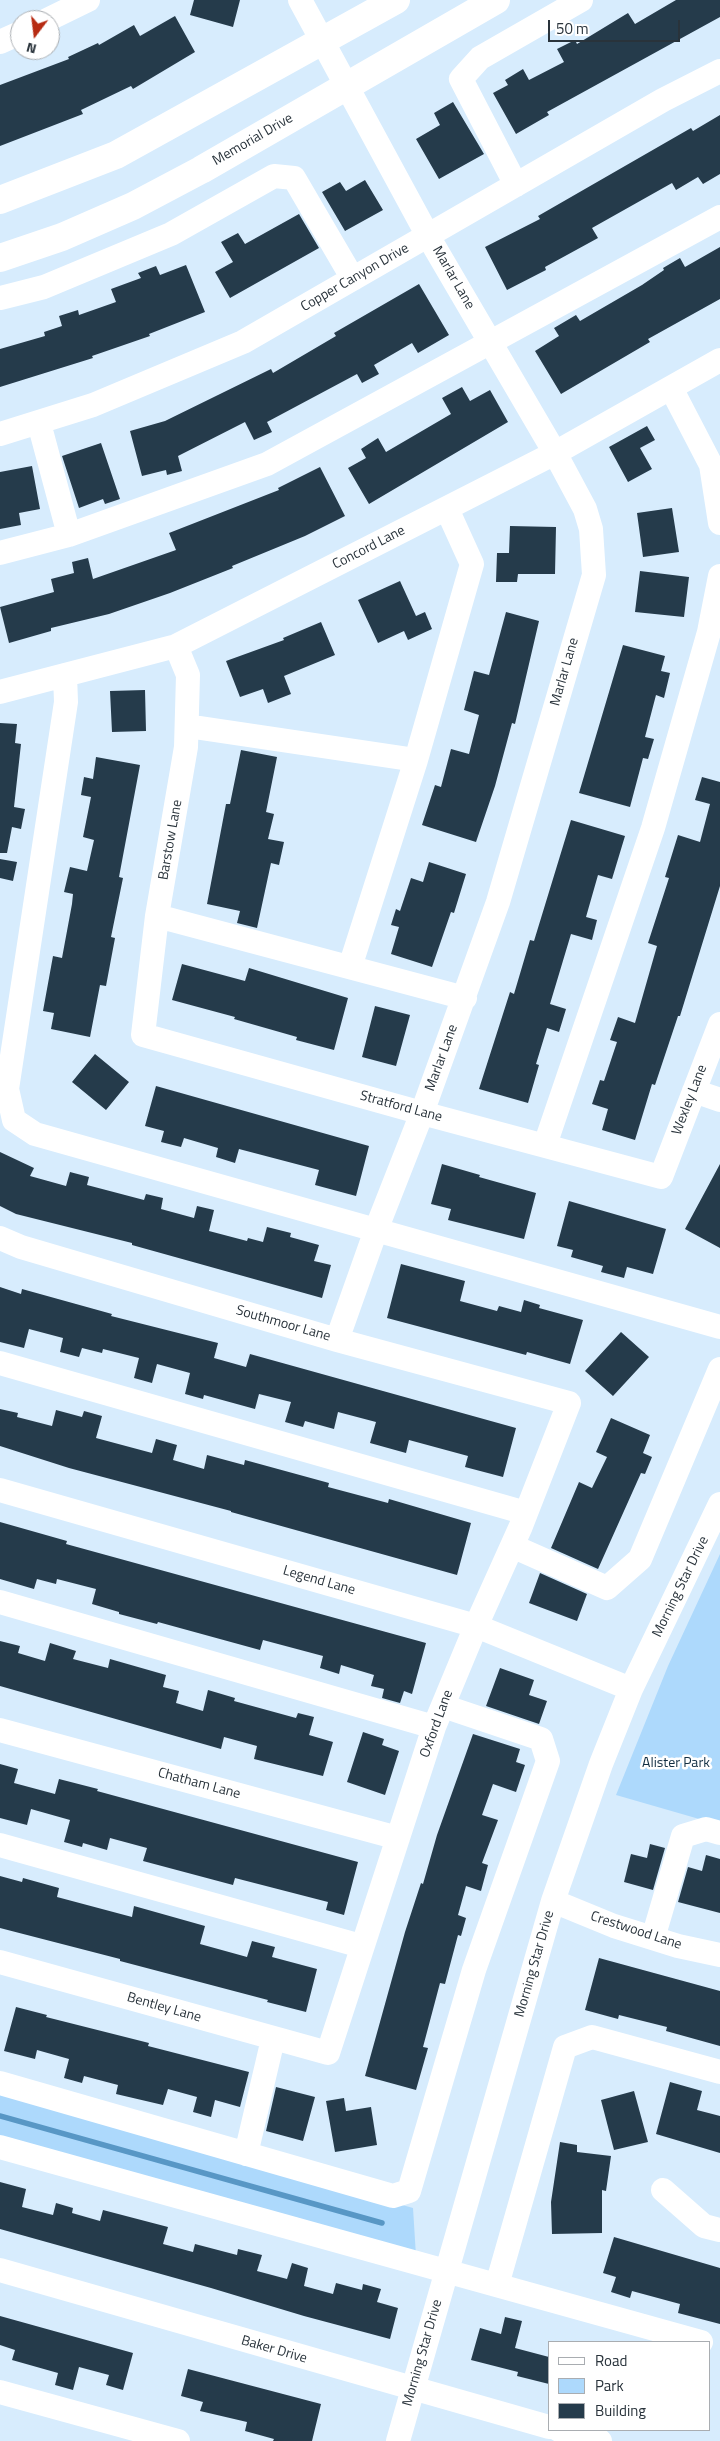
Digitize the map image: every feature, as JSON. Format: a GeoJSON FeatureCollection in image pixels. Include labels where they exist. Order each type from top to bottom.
{"type":"FeatureCollection","features":[{"type":"Feature","properties":{"kind":"main road"},"geometry":{"type":"LineString","coordinates":[[0,200],[116,155],[396,0]]}},
{"type":"Feature","properties":{"kind":"main road","name":"Memorial Drive"},"geometry":{"type":"LineString","coordinates":[[0,258],[62,237],[133,206],[201,170],[496,0]]}},
{"type":"Feature","properties":{"kind":"street"},"geometry":{"type":"LineString","coordinates":[[60,14],[88,0]]}},
{"type":"Feature","properties":{"kind":"street","name":"Marlar Lane"},"geometry":{"type":"LineString","coordinates":[[300,0],[321,42],[428,236],[556,453],[585,509],[591,529],[594,575],[498,902],[465,998],[376,1230],[337,1340]]}},
{"type":"Feature","properties":{"kind":"street"},"geometry":{"type":"LineString","coordinates":[[516,185],[461,79],[480,58],[581,0]]}},
{"type":"Feature","properties":{"kind":"street","name":"Copper Canyon Drive"},"geometry":{"type":"LineString","coordinates":[[0,434],[93,405],[243,342],[663,100],[720,72]]}},
{"type":"Feature","properties":{"kind":"street"},"geometry":{"type":"LineString","coordinates":[[0,298],[44,287],[171,234],[274,176],[294,178],[353,279]]}},
{"type":"Feature","properties":{"kind":"street"},"geometry":{"type":"LineString","coordinates":[[0,552],[69,535],[267,464],[720,217]]}},
{"type":"Feature","properties":{"kind":"street","name":"Concord Lane"},"geometry":{"type":"LineString","coordinates":[[0,692],[176,646],[556,453],[720,360]]}},
{"type":"Feature","properties":{"kind":"street"},"geometry":{"type":"LineString","coordinates":[[671,388],[711,465],[720,523]]}},
{"type":"Feature","properties":{"kind":"street"},"geometry":{"type":"LineString","coordinates":[[39,423],[69,535]]}},
{"type":"Feature","properties":{"kind":"street"},"geometry":{"type":"LineString","coordinates":[[350,967],[416,760],[472,564],[447,508]]}},
{"type":"Feature","properties":{"kind":"street"},"geometry":{"type":"LineString","coordinates":[[545,1145],[653,828],[709,632],[720,576]]}},
{"type":"Feature","properties":{"kind":"street","name":"Barstow Lane"},"geometry":{"type":"LineString","coordinates":[[143,1035],[157,916],[179,791],[187,726],[188,676],[176,646]]}},
{"type":"Feature","properties":{"kind":"street"},"geometry":{"type":"LineString","coordinates":[[65,675],[66,702],[8,1090],[14,1120],[35,1134],[720,1327]]}},
{"type":"Feature","properties":{"kind":"street"},"geometry":{"type":"LineString","coordinates":[[187,726],[416,760]]}},
{"type":"Feature","properties":{"kind":"street"},"geometry":{"type":"LineString","coordinates":[[157,916],[465,998]]}},
{"type":"Feature","properties":{"kind":"street","name":"Wexley Lane"},"geometry":{"type":"LineString","coordinates":[[661,1177],[720,1024]]}},
{"type":"Feature","properties":{"kind":"street","name":"Stratford Lane"},"geometry":{"type":"LineString","coordinates":[[143,1035],[661,1177]]}},
{"type":"Feature","properties":{"kind":"street"},"geometry":{"type":"LineString","coordinates":[[694,1091],[720,1100]]}},
{"type":"Feature","properties":{"kind":"street","name":"Southmoor Lane"},"geometry":{"type":"LineString","coordinates":[[0,1238],[40,1252],[337,1340],[569,1403]]}},
{"type":"Feature","properties":{"kind":"street"},"geometry":{"type":"LineString","coordinates":[[0,1363],[526,1512]]}},
{"type":"Feature","properties":{"kind":"street"},"geometry":{"type":"LineString","coordinates":[[512,1546],[607,1588],[640,1559],[720,1369]]}},
{"type":"Feature","properties":{"kind":"street","name":"Oxford Lane"},"geometry":{"type":"LineString","coordinates":[[328,2054],[439,1717],[476,1626],[512,1546],[569,1403]]}},
{"type":"Feature","properties":{"kind":"street","name":"Legend Lane"},"geometry":{"type":"LineString","coordinates":[[0,1490],[476,1626],[632,1689]]}},
{"type":"Feature","properties":{"kind":"street","name":"Morning Star Drive"},"geometry":{"type":"LineString","coordinates":[[398,2441],[553,1901],[601,1764],[632,1689],[720,1504]]}},
{"type":"Feature","properties":{"kind":"street"},"geometry":{"type":"LineString","coordinates":[[0,1602],[439,1717],[541,1739],[548,1761],[474,1970],[409,2190],[393,2196],[0,2083]]}},
{"type":"Feature","properties":{"kind":"street","name":"Chatham Lane"},"geometry":{"type":"LineString","coordinates":[[0,1730],[398,1838]]}},
{"type":"Feature","properties":{"kind":"street"},"geometry":{"type":"LineString","coordinates":[[653,1938],[683,1836],[706,1829],[720,1833]]}},
{"type":"Feature","properties":{"kind":"street"},"geometry":{"type":"LineString","coordinates":[[0,1845],[362,1946]]}},
{"type":"Feature","properties":{"kind":"street","name":"Crestwood Lane"},"geometry":{"type":"LineString","coordinates":[[553,1901],[614,1926],[720,1955]]}},
{"type":"Feature","properties":{"kind":"street","name":"Bentley Lane"},"geometry":{"type":"LineString","coordinates":[[0,1962],[328,2054]]}},
{"type":"Feature","properties":{"kind":"street"},"geometry":{"type":"LineString","coordinates":[[246,2154],[273,2038]]}},
{"type":"Feature","properties":{"kind":"street"},"geometry":{"type":"LineString","coordinates":[[497,2285],[565,2048],[592,2038],[720,2072]]}},
{"type":"Feature","properties":{"kind":"street"},"geometry":{"type":"LineString","coordinates":[[0,2147],[697,2341]]}},
{"type":"Feature","properties":{"kind":"street"},"geometry":{"type":"LineString","coordinates":[[663,2190],[704,2226],[720,2230]]}},
{"type":"Feature","properties":{"kind":"street","name":"Baker Drive"},"geometry":{"type":"LineString","coordinates":[[0,2270],[413,2390],[548,2427]]}},
{"type":"Feature","properties":{"kind":"street"},"geometry":{"type":"LineString","coordinates":[[0,2392],[178,2441]]}},
{"type":"Feature","properties":{"kind":"street"},"geometry":{"type":"LineString","coordinates":[[563,2431],[600,2441]]}},
{"type":"Feature","properties":{"kind":"green space","name":"Alister Park"},"geometry":{"type":"Polygon","coordinates":[[[720,1554],[720,1825],[616,1795],[668,1666],[720,1554]]]}},
{"type":"Feature","properties":{"kind":"green space"},"geometry":{"type":"Polygon","coordinates":[[[0,2092],[413,2208],[416,2256],[0,2140],[0,2092]]]}},
{"type":"Feature","properties":{"kind":"building"},"geometry":{"type":"Polygon","coordinates":[[[194,0],[240,0],[233,27],[190,15],[194,0]]]}},
{"type":"Feature","properties":{"kind":"building"},"geometry":{"type":"Polygon","coordinates":[[[676,0],[720,0],[720,17],[547,112],[549,115],[516,134],[493,93],[508,85],[505,80],[523,69],[529,80],[564,62],[557,49],[575,40],[577,44],[628,13],[635,24],[676,0]]]}},
{"type":"Feature","properties":{"kind":"building"},"geometry":{"type":"Polygon","coordinates":[[[175,16],[195,52],[133,89],[131,86],[81,110],[83,114],[0,146],[0,85],[69,59],[68,57],[98,43],[99,45],[134,25],[140,36],[175,16]]]}},
{"type":"Feature","properties":{"kind":"building"},"geometry":{"type":"Polygon","coordinates":[[[453,102],[484,154],[439,179],[416,139],[440,125],[434,113],[453,102]]]}},
{"type":"Feature","properties":{"kind":"building"},"geometry":{"type":"Polygon","coordinates":[[[720,115],[720,174],[703,184],[698,177],[676,190],[672,183],[592,228],[598,238],[545,267],[546,270],[507,290],[485,247],[540,219],[538,216],[691,128],[693,131],[720,115]]]}},
{"type":"Feature","properties":{"kind":"building"},"geometry":{"type":"Polygon","coordinates":[[[365,180],[383,210],[345,231],[322,192],[340,182],[346,191],[365,180]]]}},
{"type":"Feature","properties":{"kind":"building"},"geometry":{"type":"Polygon","coordinates":[[[299,214],[319,248],[230,298],[215,272],[233,262],[221,242],[238,233],[245,244],[299,214]]]}},
{"type":"Feature","properties":{"kind":"building"},"geometry":{"type":"Polygon","coordinates":[[[720,247],[720,299],[648,339],[650,342],[561,394],[535,351],[559,336],[554,328],[576,315],[580,321],[642,285],[664,270],[663,268],[680,258],[685,267],[720,247]]]}},
{"type":"Feature","properties":{"kind":"building"},"geometry":{"type":"Polygon","coordinates":[[[186,265],[205,312],[149,334],[150,336],[92,356],[93,358],[0,387],[0,349],[45,336],[44,332],[62,326],[59,316],[78,310],[79,315],[116,302],[111,289],[141,278],[138,273],[156,266],[160,275],[186,265]]]}},
{"type":"Feature","properties":{"kind":"building"},"geometry":{"type":"Polygon","coordinates":[[[419,284],[449,335],[418,353],[412,343],[374,365],[379,374],[362,383],[357,374],[267,422],[272,432],[254,440],[245,422],[178,456],[182,471],[167,475],[166,470],[142,476],[130,431],[165,421],[271,369],[273,373],[336,336],[334,333],[419,284]]]}},
{"type":"Feature","properties":{"kind":"building"},"geometry":{"type":"Polygon","coordinates":[[[462,387],[470,401],[490,390],[508,422],[369,504],[348,468],[366,458],[361,449],[378,438],[386,452],[451,414],[442,398],[462,387]]]}},
{"type":"Feature","properties":{"kind":"building"},"geometry":{"type":"Polygon","coordinates":[[[647,426],[655,440],[640,448],[652,469],[628,482],[609,447],[647,426]]]}},
{"type":"Feature","properties":{"kind":"building"},"geometry":{"type":"Polygon","coordinates":[[[101,443],[120,499],[105,504],[103,499],[79,508],[62,456],[101,443]]]}},
{"type":"Feature","properties":{"kind":"building"},"geometry":{"type":"Polygon","coordinates":[[[32,466],[40,509],[19,513],[21,525],[0,529],[0,472],[32,466]]]}},
{"type":"Feature","properties":{"kind":"building"},"geometry":{"type":"Polygon","coordinates":[[[320,467],[345,516],[305,536],[232,566],[233,568],[170,593],[109,614],[51,628],[51,631],[9,643],[0,607],[54,592],[51,579],[74,573],[72,562],[88,558],[93,579],[176,550],[169,533],[279,490],[278,488],[320,467]]]}},
{"type":"Feature","properties":{"kind":"building"},"geometry":{"type":"Polygon","coordinates":[[[672,508],[679,552],[643,557],[637,513],[672,508]]]}},
{"type":"Feature","properties":{"kind":"building"},"geometry":{"type":"Polygon","coordinates":[[[510,526],[556,527],[555,574],[518,574],[517,582],[496,582],[497,553],[509,553],[510,526]]]}},
{"type":"Feature","properties":{"kind":"building"},"geometry":{"type":"Polygon","coordinates":[[[640,571],[689,577],[684,617],[635,612],[640,571]]]}},
{"type":"Feature","properties":{"kind":"building"},"geometry":{"type":"Polygon","coordinates":[[[400,581],[416,616],[425,612],[432,629],[408,640],[404,631],[378,643],[358,600],[400,581]]]}},
{"type":"Feature","properties":{"kind":"building"},"geometry":{"type":"Polygon","coordinates":[[[506,612],[539,621],[515,724],[512,723],[495,786],[476,842],[422,825],[435,785],[441,787],[451,749],[469,754],[479,715],[464,710],[474,671],[489,675],[506,612]]]}},
{"type":"Feature","properties":{"kind":"building"},"geometry":{"type":"Polygon","coordinates":[[[321,622],[335,655],[284,676],[291,694],[268,703],[263,689],[240,697],[226,661],[284,640],[283,638],[321,622]]]}},
{"type":"Feature","properties":{"kind":"building"},"geometry":{"type":"Polygon","coordinates":[[[623,645],[665,656],[661,671],[670,673],[664,698],[656,695],[645,737],[654,739],[648,759],[643,758],[630,807],[579,793],[623,645]]]}},
{"type":"Feature","properties":{"kind":"building"},"geometry":{"type":"Polygon","coordinates":[[[145,690],[146,731],[112,732],[110,691],[145,690]]]}},
{"type":"Feature","properties":{"kind":"building"},"geometry":{"type":"Polygon","coordinates":[[[0,723],[17,724],[15,743],[21,744],[14,807],[25,809],[21,829],[12,827],[7,853],[0,853],[0,723]]]}},
{"type":"Feature","properties":{"kind":"building"},"geometry":{"type":"Polygon","coordinates":[[[241,750],[277,757],[266,812],[274,814],[268,839],[284,842],[279,865],[271,863],[257,928],[237,923],[240,911],[207,904],[226,804],[230,804],[241,750]]]}},
{"type":"Feature","properties":{"kind":"building"},"geometry":{"type":"Polygon","coordinates":[[[96,757],[140,765],[119,877],[123,878],[111,937],[115,938],[106,986],[100,985],[90,1037],[51,1029],[54,1013],[43,1011],[53,956],[62,958],[73,894],[64,892],[70,867],[87,871],[94,840],[83,837],[91,797],[81,795],[84,777],[93,779],[96,757]]]}},
{"type":"Feature","properties":{"kind":"building"},"geometry":{"type":"Polygon","coordinates":[[[702,777],[720,782],[720,886],[680,1016],[678,1016],[655,1085],[652,1084],[635,1140],[602,1130],[608,1109],[592,1104],[600,1080],[604,1081],[617,1042],[610,1040],[618,1017],[635,1023],[657,946],[648,943],[669,878],[665,877],[678,835],[700,842],[710,804],[695,800],[702,777]]]}},
{"type":"Feature","properties":{"kind":"building"},"geometry":{"type":"Polygon","coordinates":[[[571,820],[625,836],[612,879],[598,875],[586,917],[597,920],[592,940],[571,934],[550,1004],[566,1009],[559,1032],[547,1028],[536,1064],[539,1065],[528,1103],[479,1089],[510,992],[514,994],[530,940],[534,941],[571,820]]]}},
{"type":"Feature","properties":{"kind":"building"},"geometry":{"type":"Polygon","coordinates":[[[0,859],[17,862],[13,881],[0,878],[0,859]]]}},
{"type":"Feature","properties":{"kind":"building"},"geometry":{"type":"Polygon","coordinates":[[[429,862],[466,874],[454,913],[451,912],[432,967],[391,954],[399,927],[391,925],[396,909],[400,911],[411,878],[423,882],[429,862]]]}},
{"type":"Feature","properties":{"kind":"building"},"geometry":{"type":"Polygon","coordinates":[[[182,964],[245,981],[249,968],[348,998],[334,1050],[296,1040],[297,1037],[234,1019],[235,1017],[172,1000],[182,964]]]}},
{"type":"Feature","properties":{"kind":"building"},"geometry":{"type":"Polygon","coordinates":[[[375,1006],[410,1015],[396,1066],[362,1057],[375,1006]]]}},
{"type":"Feature","properties":{"kind":"building"},"geometry":{"type":"Polygon","coordinates":[[[95,1054],[129,1082],[106,1110],[72,1082],[95,1054]]]}},
{"type":"Feature","properties":{"kind":"building"},"geometry":{"type":"Polygon","coordinates":[[[156,1086],[369,1146],[356,1196],[315,1185],[319,1170],[239,1149],[235,1163],[216,1157],[218,1148],[184,1138],[181,1147],[161,1142],[164,1131],[145,1126],[156,1086]]]}},
{"type":"Feature","properties":{"kind":"building"},"geometry":{"type":"Polygon","coordinates":[[[0,1152],[34,1168],[30,1176],[66,1186],[70,1172],[89,1177],[87,1185],[144,1200],[146,1194],[163,1198],[161,1209],[194,1218],[197,1206],[214,1210],[209,1231],[247,1241],[248,1238],[263,1242],[267,1227],[291,1233],[290,1237],[319,1245],[314,1261],[331,1265],[322,1298],[132,1245],[132,1243],[16,1214],[0,1206],[0,1152]]]}},
{"type":"Feature","properties":{"kind":"building"},"geometry":{"type":"Polygon","coordinates":[[[442,1164],[480,1175],[479,1177],[536,1193],[524,1239],[448,1220],[451,1209],[431,1204],[442,1164]]]}},
{"type":"Feature","properties":{"kind":"building"},"geometry":{"type":"Polygon","coordinates":[[[720,1164],[720,1248],[685,1229],[720,1164]]]}},
{"type":"Feature","properties":{"kind":"building"},"geometry":{"type":"Polygon","coordinates":[[[569,1201],[666,1229],[653,1274],[627,1267],[624,1278],[601,1272],[603,1266],[571,1257],[573,1250],[557,1246],[569,1201]]]}},
{"type":"Feature","properties":{"kind":"building"},"geometry":{"type":"Polygon","coordinates":[[[401,1264],[465,1281],[460,1301],[497,1311],[499,1306],[521,1312],[524,1300],[540,1305],[539,1308],[583,1320],[570,1364],[527,1352],[526,1355],[387,1318],[401,1264]]]}},
{"type":"Feature","properties":{"kind":"building"},"geometry":{"type":"Polygon","coordinates":[[[0,1287],[21,1294],[22,1289],[112,1314],[111,1316],[218,1343],[214,1358],[246,1367],[250,1354],[516,1428],[503,1477],[465,1467],[468,1456],[409,1440],[406,1453],[370,1443],[376,1422],[338,1412],[334,1429],[305,1421],[303,1427],[285,1422],[291,1402],[259,1394],[255,1409],[204,1395],[203,1399],[185,1394],[190,1373],[157,1364],[152,1383],[134,1378],[139,1358],[103,1349],[102,1353],[82,1348],[79,1357],[60,1352],[63,1338],[29,1329],[24,1348],[0,1342],[0,1287]]]}},
{"type":"Feature","properties":{"kind":"building"},"geometry":{"type":"Polygon","coordinates":[[[621,1332],[649,1357],[613,1396],[585,1371],[621,1332]]]}},
{"type":"Feature","properties":{"kind":"building"},"geometry":{"type":"Polygon","coordinates":[[[0,1409],[18,1413],[17,1417],[52,1426],[56,1410],[82,1417],[84,1411],[102,1416],[96,1438],[152,1453],[156,1439],[177,1445],[173,1460],[204,1469],[207,1455],[244,1465],[245,1460],[329,1483],[328,1487],[388,1503],[389,1499],[471,1523],[457,1575],[231,1511],[69,1468],[0,1446],[0,1409]]]}},
{"type":"Feature","properties":{"kind":"building"},"geometry":{"type":"Polygon","coordinates":[[[611,1418],[650,1435],[643,1453],[652,1457],[645,1474],[641,1473],[598,1569],[551,1548],[579,1482],[592,1488],[607,1457],[596,1452],[611,1418]]]}},
{"type":"Feature","properties":{"kind":"building"},"geometry":{"type":"Polygon","coordinates":[[[0,1522],[67,1541],[66,1544],[426,1643],[412,1694],[404,1691],[400,1703],[382,1698],[384,1689],[371,1686],[374,1675],[341,1665],[339,1674],[320,1668],[323,1656],[263,1640],[260,1650],[158,1622],[157,1624],[119,1614],[119,1612],[92,1604],[96,1589],[57,1579],[56,1584],[37,1579],[34,1589],[0,1579],[0,1522]]]}},
{"type":"Feature","properties":{"kind":"building"},"geometry":{"type":"Polygon","coordinates":[[[540,1573],[587,1594],[577,1621],[529,1603],[540,1573]]]}},
{"type":"Feature","properties":{"kind":"building"},"geometry":{"type":"Polygon","coordinates":[[[0,1641],[20,1646],[18,1653],[45,1661],[50,1643],[76,1651],[73,1659],[108,1668],[110,1659],[166,1675],[163,1687],[179,1691],[176,1703],[203,1711],[208,1690],[235,1698],[234,1701],[296,1718],[298,1713],[314,1717],[309,1735],[333,1742],[323,1776],[254,1759],[257,1746],[224,1737],[221,1749],[0,1686],[0,1641]]]}},
{"type":"Feature","properties":{"kind":"building"},"geometry":{"type":"Polygon","coordinates":[[[500,1668],[534,1680],[529,1695],[547,1701],[539,1724],[486,1706],[500,1668]]]}},
{"type":"Feature","properties":{"kind":"building"},"geometry":{"type":"Polygon","coordinates":[[[363,1732],[384,1739],[382,1745],[399,1751],[385,1795],[347,1782],[363,1732]]]}},
{"type":"Feature","properties":{"kind":"building"},"geometry":{"type":"Polygon","coordinates":[[[473,1734],[520,1749],[516,1762],[525,1765],[516,1792],[493,1784],[482,1815],[498,1820],[482,1863],[488,1865],[481,1891],[466,1886],[458,1915],[466,1918],[461,1936],[458,1935],[445,1984],[440,1983],[423,2047],[428,2048],[416,2090],[365,2076],[405,1932],[473,1734]]]}},
{"type":"Feature","properties":{"kind":"building"},"geometry":{"type":"Polygon","coordinates":[[[0,1764],[18,1769],[14,1783],[55,1794],[59,1779],[358,1862],[344,1915],[326,1910],[328,1902],[235,1878],[233,1885],[143,1861],[147,1848],[110,1838],[107,1850],[83,1843],[82,1847],[64,1842],[70,1820],[31,1809],[27,1825],[0,1818],[0,1764]]]}},
{"type":"Feature","properties":{"kind":"building"},"geometry":{"type":"Polygon","coordinates":[[[650,1844],[665,1848],[653,1890],[624,1882],[631,1854],[647,1858],[650,1844]]]}},
{"type":"Feature","properties":{"kind":"building"},"geometry":{"type":"Polygon","coordinates":[[[706,1855],[720,1859],[720,1913],[678,1902],[688,1867],[702,1871],[706,1855]]]}},
{"type":"Feature","properties":{"kind":"building"},"geometry":{"type":"Polygon","coordinates":[[[0,1876],[22,1882],[23,1878],[59,1888],[57,1897],[132,1917],[134,1906],[205,1926],[200,1944],[247,1957],[252,1941],[275,1947],[272,1957],[317,1969],[306,2012],[267,2002],[268,2000],[120,1961],[120,1959],[0,1928],[0,1876]]]}},
{"type":"Feature","properties":{"kind":"building"},"geometry":{"type":"Polygon","coordinates":[[[599,1958],[720,1991],[720,2046],[666,2031],[667,2027],[619,2015],[618,2019],[585,2010],[599,1958]]]}},
{"type":"Feature","properties":{"kind":"building"},"geometry":{"type":"Polygon","coordinates":[[[16,2007],[47,2015],[46,2017],[149,2043],[148,2046],[249,2072],[240,2107],[215,2100],[211,2117],[193,2112],[197,2097],[168,2089],[163,2105],[116,2094],[118,2085],[84,2076],[82,2083],[64,2078],[69,2059],[37,2050],[35,2059],[4,2051],[16,2007]]]}},
{"type":"Feature","properties":{"kind":"building"},"geometry":{"type":"Polygon","coordinates":[[[670,2082],[702,2091],[697,2110],[720,2116],[720,2153],[656,2134],[670,2082]]]}},
{"type":"Feature","properties":{"kind":"building"},"geometry":{"type":"Polygon","coordinates":[[[276,2087],[315,2097],[303,2141],[266,2131],[276,2087]]]}},
{"type":"Feature","properties":{"kind":"building"},"geometry":{"type":"Polygon","coordinates":[[[634,2091],[648,2142],[614,2150],[601,2100],[634,2091]]]}},
{"type":"Feature","properties":{"kind":"building"},"geometry":{"type":"Polygon","coordinates":[[[344,2098],[346,2111],[371,2107],[377,2145],[335,2152],[326,2101],[344,2098]]]}},
{"type":"Feature","properties":{"kind":"building"},"geometry":{"type":"Polygon","coordinates":[[[560,2142],[577,2145],[577,2152],[611,2156],[606,2191],[602,2190],[602,2233],[552,2234],[551,2202],[560,2142]]]}},
{"type":"Feature","properties":{"kind":"building"},"geometry":{"type":"Polygon","coordinates":[[[0,2182],[26,2189],[22,2207],[53,2215],[56,2203],[73,2208],[72,2213],[100,2221],[103,2210],[168,2227],[163,2244],[193,2252],[195,2244],[237,2255],[238,2249],[262,2255],[257,2271],[287,2279],[292,2263],[308,2268],[304,2286],[333,2294],[336,2283],[362,2290],[363,2284],[381,2289],[377,2302],[398,2308],[390,2339],[0,2229],[0,2182]]]}},
{"type":"Feature","properties":{"kind":"building"},"geometry":{"type":"Polygon","coordinates":[[[614,2237],[720,2268],[720,2324],[678,2313],[680,2304],[632,2291],[630,2298],[611,2292],[616,2277],[603,2273],[614,2237]]]}},
{"type":"Feature","properties":{"kind":"building"},"geometry":{"type":"Polygon","coordinates":[[[0,2316],[133,2353],[123,2390],[106,2385],[109,2375],[79,2367],[73,2390],[55,2385],[58,2373],[12,2360],[15,2350],[0,2345],[0,2316]]]}},
{"type":"Feature","properties":{"kind":"building"},"geometry":{"type":"Polygon","coordinates":[[[505,2317],[522,2321],[515,2348],[548,2357],[548,2384],[517,2376],[518,2372],[471,2360],[480,2328],[501,2334],[505,2317]]]}},
{"type":"Feature","properties":{"kind":"building"},"geometry":{"type":"Polygon","coordinates":[[[188,2369],[321,2404],[312,2441],[273,2441],[274,2439],[245,2431],[247,2422],[200,2411],[203,2402],[181,2396],[188,2369]]]}},
{"type":"Feature","properties":{"kind":"waterway"},"geometry":{"type":"LineString","coordinates":[[0,2116],[382,2223]]}}]}
